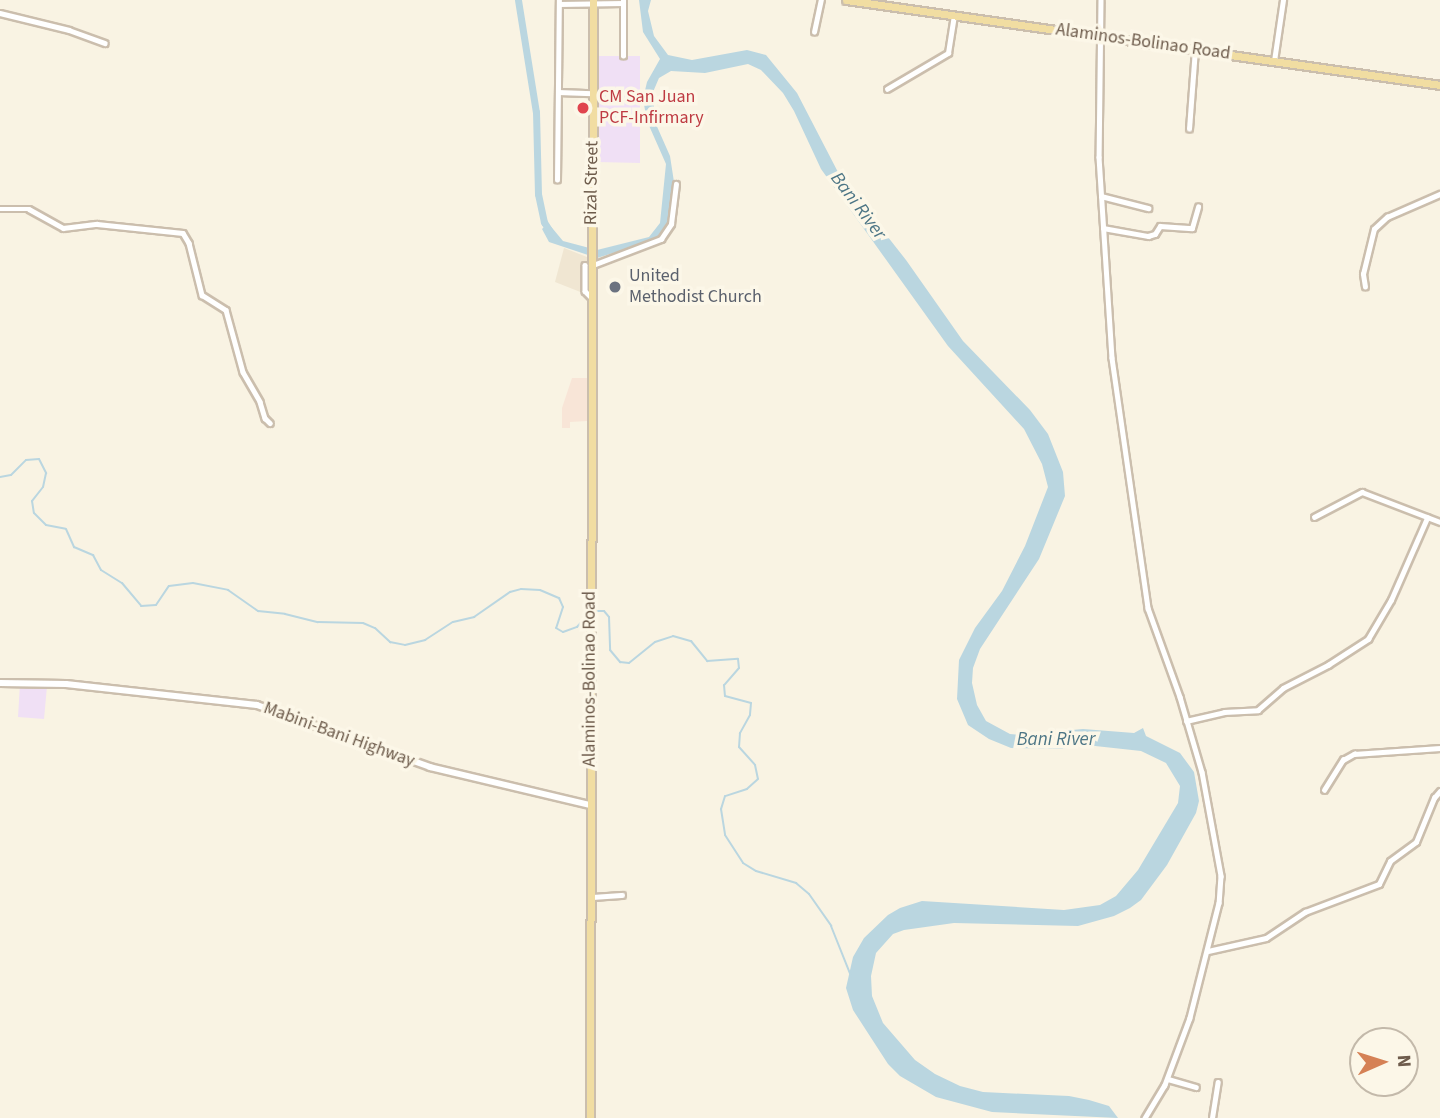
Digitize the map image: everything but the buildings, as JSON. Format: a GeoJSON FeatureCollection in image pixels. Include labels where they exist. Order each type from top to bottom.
{"type":"FeatureCollection","features":[{"type":"Feature","properties":{"kind":"main road","name":"Alaminos-Bolinao Road"},"geometry":{"type":"LineString","coordinates":[[846,0],[1440,85]]}},
{"type":"Feature","properties":{"kind":"main road","name":"Rizal Street"},"geometry":{"type":"LineString","coordinates":[[591,239],[593,1]]}},
{"type":"Feature","properties":{"kind":"main road","name":"Alaminos-Bolinao Road"},"geometry":{"type":"LineString","coordinates":[[590,1118],[591,297],[588,264],[591,239]]}},
{"type":"Feature","properties":{"kind":"main road","name":"Mabini-Bani Highway"},"geometry":{"type":"LineString","coordinates":[[0,683],[66,684],[257,705],[430,767],[590,805]]}},
{"type":"Feature","properties":{"kind":"street"},"geometry":{"type":"LineString","coordinates":[[814,32],[821,0]]}},
{"type":"Feature","properties":{"kind":"street"},"geometry":{"type":"LineString","coordinates":[[1101,0],[1101,196],[1112,358],[1148,608],[1202,772],[1221,876],[1208,951],[1190,1018],[1168,1079],[1145,1118]]}},
{"type":"Feature","properties":{"kind":"street"},"geometry":{"type":"LineString","coordinates":[[1274,61],[1283,0]]}},
{"type":"Feature","properties":{"kind":"street"},"geometry":{"type":"LineString","coordinates":[[557,180],[559,2],[623,1],[622,55]]}},
{"type":"Feature","properties":{"kind":"street"},"geometry":{"type":"LineString","coordinates":[[0,13],[69,30],[105,43]]}},
{"type":"Feature","properties":{"kind":"street"},"geometry":{"type":"LineString","coordinates":[[887,89],[948,52],[954,15]]}},
{"type":"Feature","properties":{"kind":"street"},"geometry":{"type":"LineString","coordinates":[[1189,130],[1195,50]]}},
{"type":"Feature","properties":{"kind":"street"},"geometry":{"type":"LineString","coordinates":[[558,92],[593,93]]}},
{"type":"Feature","properties":{"kind":"street"},"geometry":{"type":"LineString","coordinates":[[588,264],[661,239],[671,224],[676,184]]}},
{"type":"Feature","properties":{"kind":"street"},"geometry":{"type":"LineString","coordinates":[[1365,287],[1364,266],[1374,229],[1387,217],[1440,194]]}},
{"type":"Feature","properties":{"kind":"street"},"geometry":{"type":"LineString","coordinates":[[1101,196],[1148,208]]}},
{"type":"Feature","properties":{"kind":"street"},"geometry":{"type":"LineString","coordinates":[[1102,228],[1148,236],[1155,234],[1160,226],[1192,228],[1198,207]]}},
{"type":"Feature","properties":{"kind":"street"},"geometry":{"type":"LineString","coordinates":[[0,209],[29,209],[63,228],[97,224],[183,233],[189,243],[202,295],[226,310],[243,372],[270,423]]}},
{"type":"Feature","properties":{"kind":"street"},"geometry":{"type":"LineString","coordinates":[[1314,517],[1362,492],[1440,522]]}},
{"type":"Feature","properties":{"kind":"street"},"geometry":{"type":"LineString","coordinates":[[1186,721],[1224,712],[1258,710],[1283,688],[1328,665],[1368,639],[1391,600],[1427,518]]}},
{"type":"Feature","properties":{"kind":"street"},"geometry":{"type":"LineString","coordinates":[[1324,790],[1343,760],[1352,755],[1440,748]]}},
{"type":"Feature","properties":{"kind":"street"},"geometry":{"type":"LineString","coordinates":[[1208,951],[1266,938],[1305,912],[1379,884],[1390,861],[1416,842],[1434,798],[1440,791]]}},
{"type":"Feature","properties":{"kind":"street"},"geometry":{"type":"LineString","coordinates":[[589,897],[622,895]]}},
{"type":"Feature","properties":{"kind":"street"},"geometry":{"type":"LineString","coordinates":[[1168,1079],[1196,1087]]}},
{"type":"Feature","properties":{"kind":"street"},"geometry":{"type":"LineString","coordinates":[[1212,1118],[1218,1082]]}},
{"type":"Feature","properties":{"kind":"shaded area"},"geometry":{"type":"Polygon","coordinates":[[[597,56],[640,56],[640,163],[597,162],[597,56]]]}},
{"type":"Feature","properties":{"kind":"shaded area"},"geometry":{"type":"Polygon","coordinates":[[[564,248],[587,257],[588,295],[555,282],[564,248]]]}},
{"type":"Feature","properties":{"kind":"shaded area"},"geometry":{"type":"Polygon","coordinates":[[[572,378],[587,378],[587,421],[570,422],[570,428],[562,428],[562,408],[572,378]]]}},
{"type":"Feature","properties":{"kind":"shaded area"},"geometry":{"type":"Polygon","coordinates":[[[20,684],[47,686],[44,719],[18,717],[20,684]]]}},
{"type":"Feature","properties":{"kind":"water","name":"Bani River"},"geometry":{"type":"Polygon","coordinates":[[[639,0],[651,0],[648,11],[654,36],[668,55],[692,60],[747,50],[766,55],[797,93],[840,176],[906,260],[963,341],[1030,410],[1048,434],[1063,472],[1065,496],[1039,559],[980,649],[973,668],[972,683],[977,705],[986,721],[1010,734],[1020,735],[1083,729],[1134,733],[1143,728],[1146,736],[1180,753],[1194,772],[1199,801],[1196,813],[1167,865],[1141,900],[1130,908],[1114,916],[1078,926],[954,923],[904,930],[893,934],[876,953],[871,976],[872,996],[883,1023],[915,1060],[935,1074],[960,1086],[983,1092],[1069,1096],[1089,1100],[1109,1106],[1118,1118],[992,1112],[936,1097],[900,1076],[888,1064],[853,1010],[846,988],[853,957],[864,938],[888,915],[922,901],[1064,910],[1100,905],[1116,896],[1138,870],[1178,803],[1180,786],[1166,763],[1141,751],[1086,745],[1062,749],[1011,748],[989,739],[968,725],[957,699],[959,660],[975,628],[1002,591],[1025,546],[1048,487],[1042,464],[1024,429],[948,346],[821,169],[794,111],[783,93],[761,70],[748,64],[705,73],[671,71],[659,78],[653,92],[655,122],[670,156],[674,182],[667,225],[658,239],[597,258],[549,242],[542,229],[548,223],[563,241],[597,250],[649,237],[660,223],[666,164],[647,121],[643,99],[647,82],[660,59],[643,32],[639,0]]]}},
{"type":"Feature","properties":{"kind":"waterway"},"geometry":{"type":"LineString","coordinates":[[518,0],[536,112],[538,194],[544,222],[551,233]]}},
{"type":"Feature","properties":{"kind":"waterway"},"geometry":{"type":"LineString","coordinates":[[0,477],[11,475],[26,460],[39,459],[46,473],[43,487],[32,501],[34,513],[46,525],[66,529],[74,547],[93,555],[101,570],[122,583],[141,606],[156,605],[169,586],[193,583],[228,590],[258,611],[318,622],[363,623],[375,628],[390,642],[405,645],[425,640],[453,622],[474,617],[510,592],[521,589],[540,590],[559,598],[563,607],[556,628],[563,632],[577,627],[590,612]]}},
{"type":"Feature","properties":{"kind":"waterway"},"geometry":{"type":"LineString","coordinates":[[595,611],[604,611],[609,617],[610,650],[620,662],[629,663],[655,642],[673,636],[691,641],[707,661],[738,659],[739,668],[724,685],[725,696],[751,703],[750,715],[740,733],[739,747],[755,765],[758,779],[747,789],[725,796],[721,809],[725,835],[743,863],[756,871],[796,883],[809,894],[831,926],[851,976]]}},
{"type":"Feature","properties":{"kind":"place","name":"CM San Juan PCF-Infirmary"},"geometry":{"type":"Point","coordinates":[583,108]}},
{"type":"Feature","properties":{"kind":"place","name":"United Methodist Church"},"geometry":{"type":"Point","coordinates":[615,287]}}]}
